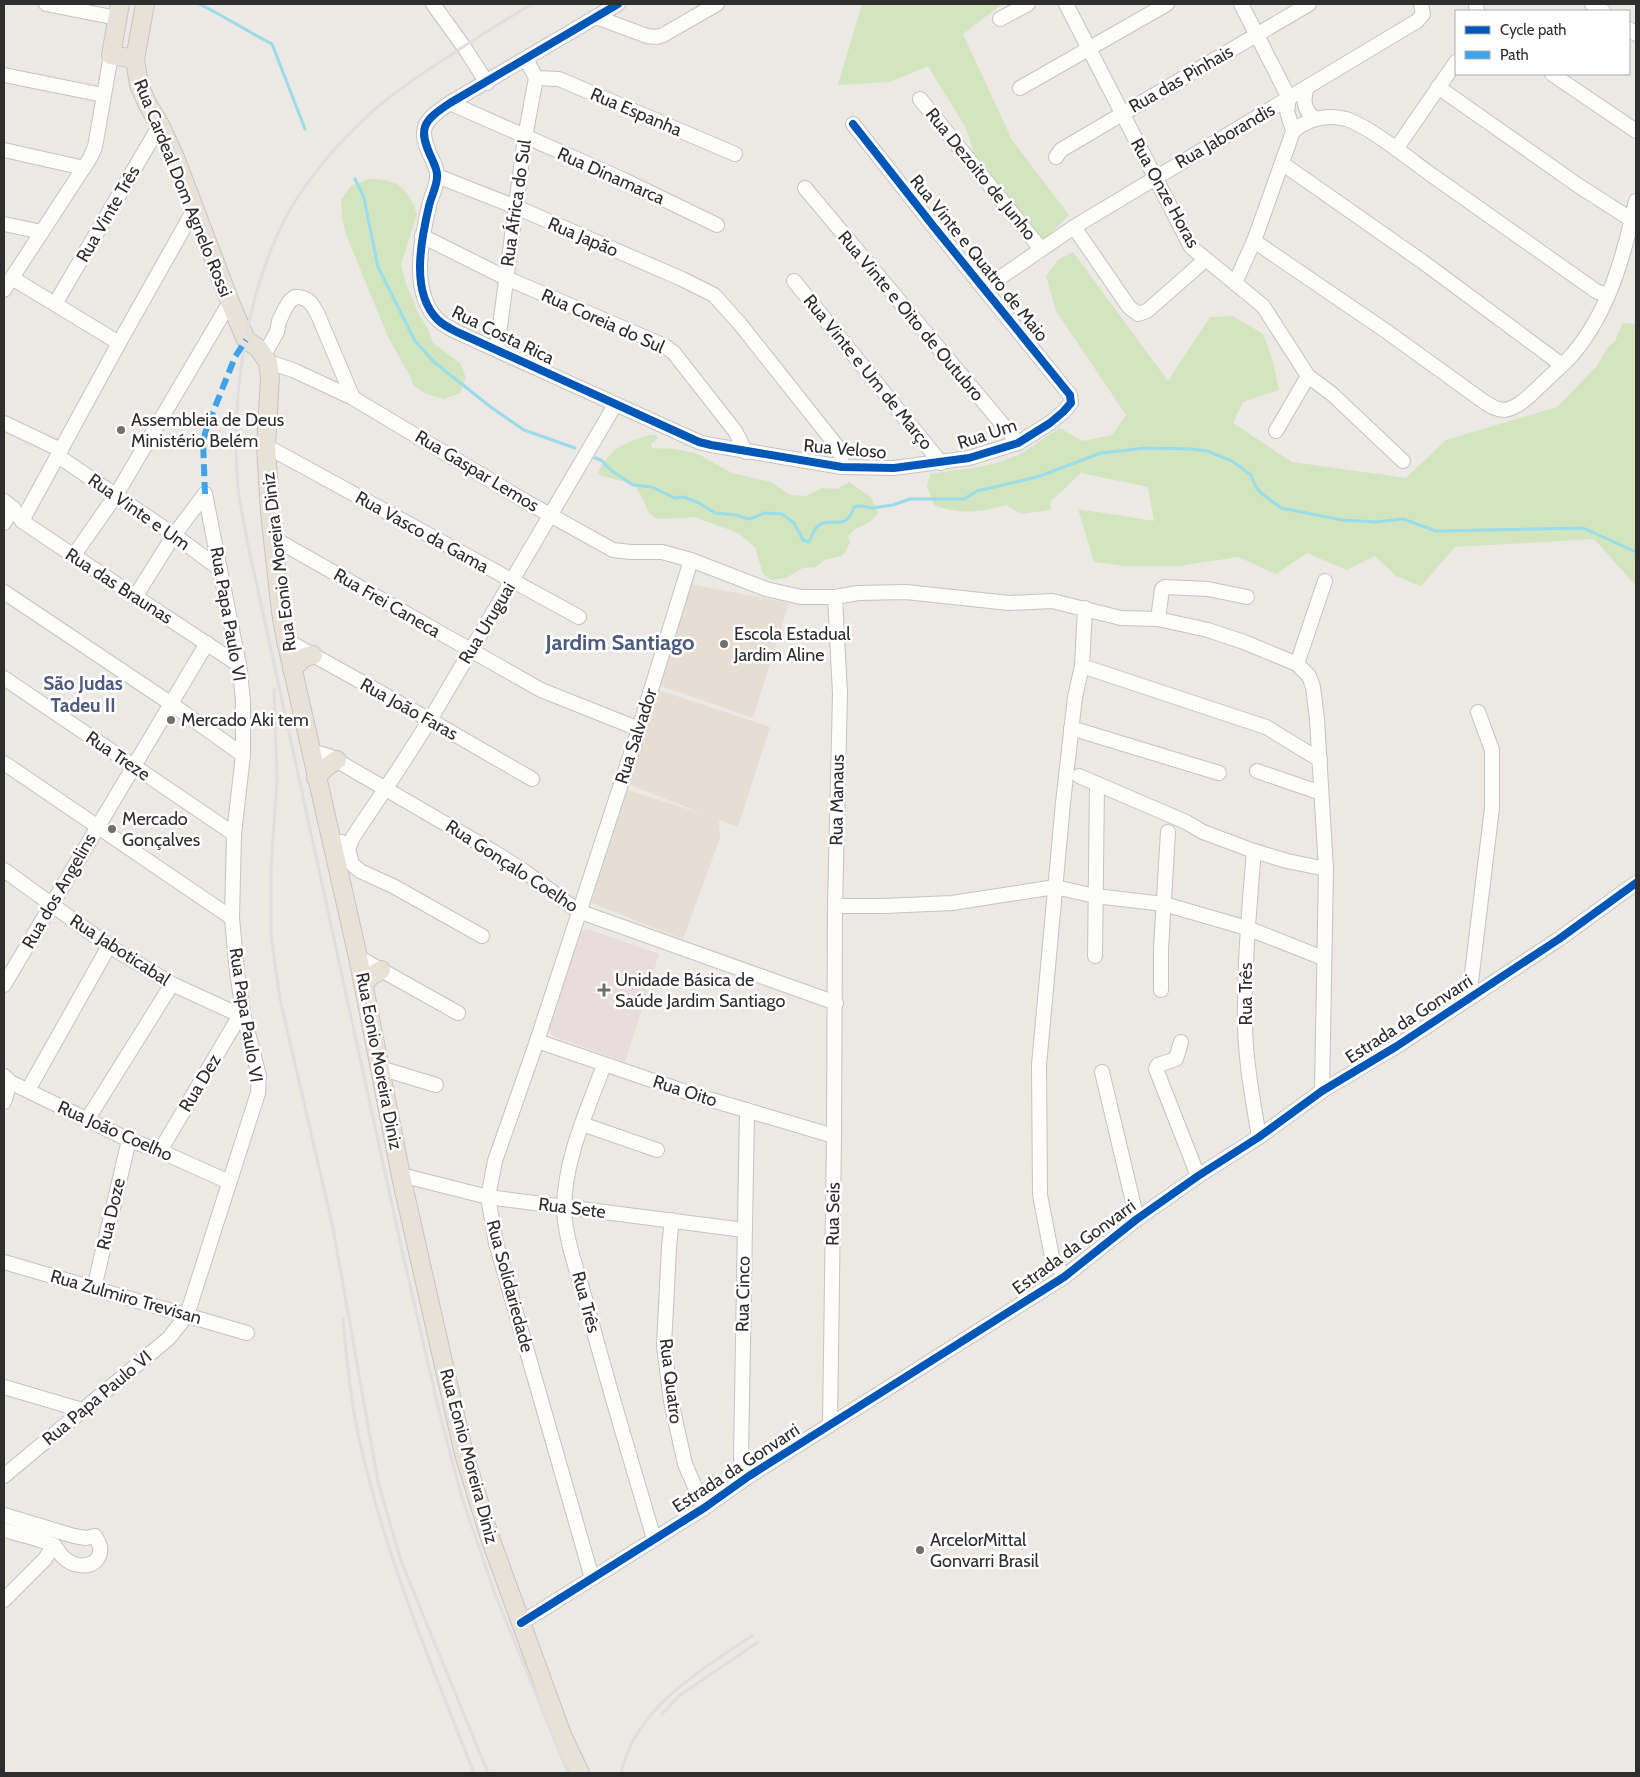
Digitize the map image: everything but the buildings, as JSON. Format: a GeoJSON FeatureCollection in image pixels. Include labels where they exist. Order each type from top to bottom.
{"type":"FeatureCollection","features":[{"type":"Feature","properties":{"kind":"main road","name":"Rua Cardeal Dom Agnelo Rossi"},"geometry":{"type":"LineString","coordinates":[[145,4],[135,59],[139,85],[148,105],[160,124],[246,340],[266,359]]}},
{"type":"Feature","properties":{"kind":"main road"},"geometry":{"type":"LineString","coordinates":[[119,11],[111,55],[135,59]]}},
{"type":"Feature","properties":{"kind":"main road","name":"Rua Eonio Moreira Diniz"},"geometry":{"type":"LineString","coordinates":[[266,359],[270,377],[266,446],[273,538],[286,640],[316,778],[344,841],[350,872],[358,957],[401,1175],[464,1454],[490,1538],[521,1624],[562,1735],[580,1773]]}},
{"type":"Feature","properties":{"kind":"main road"},"geometry":{"type":"LineString","coordinates":[[292,669],[305,657],[313,655]]}},
{"type":"Feature","properties":{"kind":"main road"},"geometry":{"type":"LineString","coordinates":[[316,778],[326,767],[337,760]]}},
{"type":"Feature","properties":{"kind":"main road"},"geometry":{"type":"LineString","coordinates":[[364,984],[371,976],[381,970]]}},
{"type":"Feature","properties":{"kind":"street"},"geometry":{"type":"LineString","coordinates":[[46,4],[119,11]]}},
{"type":"Feature","properties":{"kind":"street"},"geometry":{"type":"LineString","coordinates":[[433,4],[464,47],[486,83]]}},
{"type":"Feature","properties":{"kind":"street"},"geometry":{"type":"LineString","coordinates":[[437,176],[434,162],[425,147],[423,136],[426,123],[435,114],[618,4]]}},
{"type":"Feature","properties":{"kind":"street"},"geometry":{"type":"LineString","coordinates":[[596,17],[647,36],[656,37],[663,35],[717,4]]}},
{"type":"Feature","properties":{"kind":"street"},"geometry":{"type":"LineString","coordinates":[[1000,19],[1028,4]]}},
{"type":"Feature","properties":{"kind":"street","name":"Rua Onze Horas"},"geometry":{"type":"LineString","coordinates":[[1066,4],[1191,247],[1263,306],[1308,376],[1332,394],[1403,461]]}},
{"type":"Feature","properties":{"kind":"street"},"geometry":{"type":"LineString","coordinates":[[1020,88],[1167,4]]}},
{"type":"Feature","properties":{"kind":"street"},"geometry":{"type":"LineString","coordinates":[[1235,283],[1254,241],[1283,164],[1293,130],[1288,111],[1289,98],[1241,4]]}},
{"type":"Feature","properties":{"kind":"street","name":"Rua das Pinhais"},"geometry":{"type":"LineString","coordinates":[[1056,157],[1061,150],[1310,4]]}},
{"type":"Feature","properties":{"kind":"street","name":"Rua Jaborandis"},"geometry":{"type":"LineString","coordinates":[[985,288],[1074,227],[1417,21],[1423,14],[1421,4]]}},
{"type":"Feature","properties":{"kind":"street"},"geometry":{"type":"LineString","coordinates":[[4,290],[84,168],[95,147],[111,55]]}},
{"type":"Feature","properties":{"kind":"street"},"geometry":{"type":"LineString","coordinates":[[526,59],[536,78]]}},
{"type":"Feature","properties":{"kind":"street"},"geometry":{"type":"LineString","coordinates":[[1396,149],[1455,63]]}},
{"type":"Feature","properties":{"kind":"street"},"geometry":{"type":"LineString","coordinates":[[4,74],[103,95]]}},
{"type":"Feature","properties":{"kind":"street"},"geometry":{"type":"LineString","coordinates":[[1553,75],[1636,131]]}},
{"type":"Feature","properties":{"kind":"street","name":"Rua África do Sul"},"geometry":{"type":"LineString","coordinates":[[496,349],[525,137],[536,78]]}},
{"type":"Feature","properties":{"kind":"street","name":"Rua Espanha"},"geometry":{"type":"LineString","coordinates":[[536,78],[559,79],[735,154]]}},
{"type":"Feature","properties":{"kind":"street"},"geometry":{"type":"LineString","coordinates":[[1307,87],[1304,105],[1308,114],[1314,118]]}},
{"type":"Feature","properties":{"kind":"street"},"geometry":{"type":"LineString","coordinates":[[1438,87],[1579,186],[1632,220]]}},
{"type":"Feature","properties":{"kind":"street","name":"Rua Dezoito de Junho"},"geometry":{"type":"LineString","coordinates":[[920,99],[1041,249]]}},
{"type":"Feature","properties":{"kind":"street","name":"Rua Dinamarca"},"geometry":{"type":"LineString","coordinates":[[450,104],[624,180],[717,225]]}},
{"type":"Feature","properties":{"kind":"street"},"geometry":{"type":"LineString","coordinates":[[1293,130],[1303,122],[1314,118],[1346,119],[1360,126],[1396,149],[1596,291],[1608,296]]}},
{"type":"Feature","properties":{"kind":"street","name":"Rua Vinte Três"},"geometry":{"type":"LineString","coordinates":[[55,304],[160,124]]}},
{"type":"Feature","properties":{"kind":"street","name":"Rua Vinte e Quatro de Maio"},"geometry":{"type":"LineString","coordinates":[[853,124],[1070,395],[1071,403],[1063,412]]}},
{"type":"Feature","properties":{"kind":"street"},"geometry":{"type":"LineString","coordinates":[[4,150],[84,168]]}},
{"type":"Feature","properties":{"kind":"street"},"geometry":{"type":"LineString","coordinates":[[1283,164],[1424,262],[1562,365]]}},
{"type":"Feature","properties":{"kind":"street","name":"Rua Japão"},"geometry":{"type":"LineString","coordinates":[[437,176],[705,289],[714,295],[836,445],[841,455],[842,467]]}},
{"type":"Feature","properties":{"kind":"street","name":"Rua Costa Rica"},"geometry":{"type":"LineString","coordinates":[[437,176],[422,236],[421,284],[429,309],[438,320],[446,326],[615,405],[699,442],[746,452]]}},
{"type":"Feature","properties":{"kind":"street","name":"Rua Vinte e Oito de Outubro"},"geometry":{"type":"LineString","coordinates":[[805,188],[1018,443]]}},
{"type":"Feature","properties":{"kind":"street"},"geometry":{"type":"LineString","coordinates":[[1254,241],[1386,331],[1455,382],[1493,407],[1504,410],[1527,399],[1562,365],[1581,342],[1595,320],[1608,296],[1620,267],[1636,201]]}},
{"type":"Feature","properties":{"kind":"street"},"geometry":{"type":"LineString","coordinates":[[22,521],[195,208]]}},
{"type":"Feature","properties":{"kind":"street"},"geometry":{"type":"LineString","coordinates":[[4,224],[42,232]]}},
{"type":"Feature","properties":{"kind":"street"},"geometry":{"type":"LineString","coordinates":[[1074,227],[1129,307],[1138,314],[1147,311],[1205,260]]}},
{"type":"Feature","properties":{"kind":"street","name":"Rua Coreia do Sul"},"geometry":{"type":"LineString","coordinates":[[422,236],[506,278],[665,346],[674,353],[726,418],[746,452]]}},
{"type":"Feature","properties":{"kind":"street"},"geometry":{"type":"LineString","coordinates":[[12,278],[119,343]]}},
{"type":"Feature","properties":{"kind":"street","name":"Rua Vinte e Um de Março"},"geometry":{"type":"LineString","coordinates":[[794,282],[941,463]]}},
{"type":"Feature","properties":{"kind":"street"},"geometry":{"type":"LineString","coordinates":[[266,359],[277,332],[279,320],[289,302],[295,297],[305,298],[313,306],[353,398]]}},
{"type":"Feature","properties":{"kind":"street"},"geometry":{"type":"LineString","coordinates":[[74,556],[116,495],[230,302]]}},
{"type":"Feature","properties":{"kind":"street","name":"Rua Gaspar Lemos"},"geometry":{"type":"LineString","coordinates":[[266,359],[353,398],[613,550],[662,552],[691,560],[766,589],[801,597],[835,597],[858,593],[906,592],[1009,603],[1052,601],[1121,618],[1158,619],[1208,630],[1244,642],[1297,664]]}},
{"type":"Feature","properties":{"kind":"street"},"geometry":{"type":"LineString","coordinates":[[1276,431],[1308,376]]}},
{"type":"Feature","properties":{"kind":"street","name":"Rua Uruguai"},"geometry":{"type":"LineString","coordinates":[[344,841],[386,788],[430,720],[615,405]]}},
{"type":"Feature","properties":{"kind":"street","name":"Rua Um"},"geometry":{"type":"LineString","coordinates":[[941,463],[990,453],[1018,443],[1037,432],[1063,412]]}},
{"type":"Feature","properties":{"kind":"street","name":"Rua Vinte e Um"},"geometry":{"type":"LineString","coordinates":[[4,423],[59,453],[220,569]]}},
{"type":"Feature","properties":{"kind":"street","name":"Rua Vasco da Gama"},"geometry":{"type":"LineString","coordinates":[[266,446],[579,617]]}},
{"type":"Feature","properties":{"kind":"street","name":"Rua Veloso"},"geometry":{"type":"LineString","coordinates":[[746,452],[842,467],[894,468],[941,463]]}},
{"type":"Feature","properties":{"kind":"street","name":"Rua Papa Paulo VI"},"geometry":{"type":"LineString","coordinates":[[4,1476],[169,1338],[187,1315],[258,1093],[259,1076],[242,1016],[232,918],[234,834],[243,755],[239,665],[206,494],[174,535]]}},
{"type":"Feature","properties":{"kind":"street"},"geometry":{"type":"LineString","coordinates":[[4,523],[8,504]]}},
{"type":"Feature","properties":{"kind":"street","name":"Rua das Braunas"},"geometry":{"type":"LineString","coordinates":[[8,504],[22,521],[239,665]]}},
{"type":"Feature","properties":{"kind":"street"},"geometry":{"type":"LineString","coordinates":[[135,597],[174,535]]}},
{"type":"Feature","properties":{"kind":"street","name":"Rua Frei Caneca"},"geometry":{"type":"LineString","coordinates":[[273,538],[541,690],[639,729]]}},
{"type":"Feature","properties":{"kind":"street","name":"Rua Salvador"},"geometry":{"type":"LineString","coordinates":[[578,910],[639,729],[691,560]]}},
{"type":"Feature","properties":{"kind":"street"},"geometry":{"type":"LineString","coordinates":[[1322,1091],[1326,869],[1320,760],[1313,687],[1309,676],[1297,664],[1325,580]]}},
{"type":"Feature","properties":{"kind":"street"},"geometry":{"type":"LineString","coordinates":[[1158,619],[1162,589],[1165,587],[1208,590],[1247,597]]}},
{"type":"Feature","properties":{"kind":"street"},"geometry":{"type":"LineString","coordinates":[[4,592],[170,703],[243,755]]}},
{"type":"Feature","properties":{"kind":"street","name":"Rua Manaus"},"geometry":{"type":"LineString","coordinates":[[835,597],[840,694],[835,906],[836,1003]]}},
{"type":"Feature","properties":{"kind":"street"},"geometry":{"type":"LineString","coordinates":[[1064,1277],[1052,1257],[1040,1195],[1039,1065],[1071,728],[1082,666],[1085,608]]}},
{"type":"Feature","properties":{"kind":"street","name":"Rua João Faras"},"geometry":{"type":"LineString","coordinates":[[286,640],[532,779]]}},
{"type":"Feature","properties":{"kind":"street","name":"Rua dos Angelins"},"geometry":{"type":"LineString","coordinates":[[4,985],[207,643]]}},
{"type":"Feature","properties":{"kind":"street"},"geometry":{"type":"LineString","coordinates":[[1082,666],[1266,727],[1320,760]]}},
{"type":"Feature","properties":{"kind":"street","name":"Rua Treze"},"geometry":{"type":"LineString","coordinates":[[4,678],[234,834]]}},
{"type":"Feature","properties":{"kind":"street"},"geometry":{"type":"LineString","coordinates":[[1469,998],[1492,808],[1492,750],[1478,712]]}},
{"type":"Feature","properties":{"kind":"street"},"geometry":{"type":"LineString","coordinates":[[1071,728],[1219,773]]}},
{"type":"Feature","properties":{"kind":"street","name":"Rua Gonçalo Coelho"},"geometry":{"type":"LineString","coordinates":[[310,751],[329,756],[386,788],[524,871],[578,910],[836,1003]]}},
{"type":"Feature","properties":{"kind":"street"},"geometry":{"type":"LineString","coordinates":[[4,763],[232,918]]}},
{"type":"Feature","properties":{"kind":"street"},"geometry":{"type":"LineString","coordinates":[[1257,771],[1321,793]]}},
{"type":"Feature","properties":{"kind":"street"},"geometry":{"type":"LineString","coordinates":[[1079,776],[1186,822],[1203,832],[1287,861],[1326,869]]}},
{"type":"Feature","properties":{"kind":"street"},"geometry":{"type":"LineString","coordinates":[[1095,956],[1097,784]]}},
{"type":"Feature","properties":{"kind":"street"},"geometry":{"type":"LineString","coordinates":[[1162,990],[1160,949],[1168,832]]}},
{"type":"Feature","properties":{"kind":"street"},"geometry":{"type":"LineString","coordinates":[[344,841],[350,872],[393,886],[482,936]]}},
{"type":"Feature","properties":{"kind":"street","name":"Rua Três"},"geometry":{"type":"LineString","coordinates":[[1254,851],[1247,928],[1245,1028],[1251,1090],[1259,1137]]}},
{"type":"Feature","properties":{"kind":"street","name":"Rua Jaboticabal"},"geometry":{"type":"LineString","coordinates":[[4,870],[109,946],[172,984],[242,1016]]}},
{"type":"Feature","properties":{"kind":"street","name":"Estrada da Gonvarri"},"geometry":{"type":"LineString","coordinates":[[521,1624],[704,1508],[749,1476],[1064,1277],[1137,1219],[1198,1176],[1259,1137],[1322,1091],[1396,1046],[1559,939],[1636,883]]}},
{"type":"Feature","properties":{"kind":"street"},"geometry":{"type":"LineString","coordinates":[[835,906],[952,903],[1056,887],[1095,896],[1164,904],[1247,928],[1323,958]]}},
{"type":"Feature","properties":{"kind":"street","name":"Rua Solidariedade"},"geometry":{"type":"LineString","coordinates":[[578,910],[537,1041],[495,1161],[488,1197],[496,1243],[592,1578]]}},
{"type":"Feature","properties":{"kind":"street"},"geometry":{"type":"LineString","coordinates":[[28,1090],[109,946]]}},
{"type":"Feature","properties":{"kind":"street"},"geometry":{"type":"LineString","coordinates":[[358,957],[458,1014]]}},
{"type":"Feature","properties":{"kind":"street"},"geometry":{"type":"LineString","coordinates":[[87,1120],[172,984]]}},
{"type":"Feature","properties":{"kind":"street","name":"Rua Seis"},"geometry":{"type":"LineString","coordinates":[[830,1425],[833,1092],[836,1003]]}},
{"type":"Feature","properties":{"kind":"street","name":"Rua Dez"},"geometry":{"type":"LineString","coordinates":[[160,1151],[242,1016]]}},
{"type":"Feature","properties":{"kind":"street","name":"Rua Oito"},"geometry":{"type":"LineString","coordinates":[[537,1041],[604,1065],[834,1136]]}},
{"type":"Feature","properties":{"kind":"street"},"geometry":{"type":"LineString","coordinates":[[1182,1042],[1176,1059],[1158,1065],[1156,1069],[1198,1176]]}},
{"type":"Feature","properties":{"kind":"street","name":"Rua Três"},"geometry":{"type":"LineString","coordinates":[[604,1065],[568,1168],[564,1208],[569,1239],[602,1362],[654,1539]]}},
{"type":"Feature","properties":{"kind":"street"},"geometry":{"type":"LineString","coordinates":[[380,1068],[436,1085]]}},
{"type":"Feature","properties":{"kind":"street"},"geometry":{"type":"LineString","coordinates":[[1102,1072],[1137,1219]]}},
{"type":"Feature","properties":{"kind":"street"},"geometry":{"type":"LineString","coordinates":[[4,1102],[7,1079]]}},
{"type":"Feature","properties":{"kind":"street","name":"Rua João Coelho"},"geometry":{"type":"LineString","coordinates":[[7,1079],[129,1140],[160,1151],[228,1182]]}},
{"type":"Feature","properties":{"kind":"street","name":"Rua Cinco"},"geometry":{"type":"LineString","coordinates":[[747,1110],[741,1457],[742,1465],[749,1476]]}},
{"type":"Feature","properties":{"kind":"street"},"geometry":{"type":"LineString","coordinates":[[582,1124],[657,1150]]}},
{"type":"Feature","properties":{"kind":"street","name":"Rua Doze"},"geometry":{"type":"LineString","coordinates":[[94,1288],[129,1140]]}},
{"type":"Feature","properties":{"kind":"street","name":"Rua Sete"},"geometry":{"type":"LineString","coordinates":[[401,1175],[488,1197],[744,1230]]}},
{"type":"Feature","properties":{"kind":"street","name":"Rua Quatro"},"geometry":{"type":"LineString","coordinates":[[672,1220],[665,1336],[670,1401],[685,1464],[704,1508]]}},
{"type":"Feature","properties":{"kind":"street","name":"Rua Zulmiro Trevisan"},"geometry":{"type":"LineString","coordinates":[[4,1262],[247,1333]]}},
{"type":"Feature","properties":{"kind":"street"},"geometry":{"type":"LineString","coordinates":[[4,1387],[82,1410]]}},
{"type":"Feature","properties":{"kind":"street"},"geometry":{"type":"LineString","coordinates":[[4,1515],[74,1536],[86,1538],[95,1536],[101,1550],[98,1559],[82,1566],[71,1563],[63,1557],[54,1545],[4,1530]]}},
{"type":"Feature","properties":{"kind":"street"},"geometry":{"type":"LineString","coordinates":[[4,1600],[45,1559],[54,1545]]}},
{"type":"Feature","properties":{"kind":"shaded area","name":"Escola Estadual Jardim Aline"},"geometry":{"type":"Polygon","coordinates":[[[690,584],[789,603],[753,718],[658,685],[690,584]]]}},
{"type":"Feature","properties":{"kind":"shaded area"},"geometry":{"type":"Polygon","coordinates":[[[658,690],[770,727],[738,827],[719,820],[720,838],[683,939],[591,903],[624,789],[706,815],[628,784],[658,690]]]}},
{"type":"Feature","properties":{"kind":"shaded area","name":"Unidade Básica de Saúde Jardim Santiago"},"geometry":{"type":"Polygon","coordinates":[[[587,929],[659,954],[625,1062],[552,1036],[548,1027],[576,933],[587,929]]]}},
{"type":"Feature","properties":{"kind":"green space"},"geometry":{"type":"Polygon","coordinates":[[[862,4],[1002,4],[963,34],[1012,140],[1069,215],[1043,241],[974,153],[966,128],[928,66],[890,82],[838,85],[862,4]]]}},
{"type":"Feature","properties":{"kind":"green space"},"geometry":{"type":"Polygon","coordinates":[[[369,179],[379,179],[395,183],[410,198],[417,214],[401,264],[405,281],[433,343],[460,363],[466,378],[460,393],[444,399],[426,394],[414,386],[388,337],[346,234],[342,217],[341,200],[351,186],[369,179]]]}},
{"type":"Feature","properties":{"kind":"green space"},"geometry":{"type":"Polygon","coordinates":[[[1073,252],[1168,381],[1210,317],[1233,316],[1263,334],[1272,358],[1279,390],[1243,402],[1233,423],[1292,462],[1406,478],[1446,440],[1557,407],[1597,366],[1607,348],[1615,341],[1623,323],[1636,324],[1636,586],[1594,539],[1455,547],[1421,586],[1396,576],[1375,556],[1347,570],[1307,553],[1276,574],[1238,557],[1179,566],[1127,566],[1094,562],[1078,509],[1154,521],[1148,487],[1081,473],[1051,501],[1050,510],[1021,514],[1006,505],[989,509],[961,511],[934,505],[927,486],[930,474],[997,463],[1023,452],[1060,428],[1082,441],[1112,435],[1126,415],[1056,311],[1046,276],[1058,260],[1073,252]]]}},
{"type":"Feature","properties":{"kind":"green space"},"geometry":{"type":"Polygon","coordinates":[[[650,435],[656,435],[658,438],[651,444],[652,448],[675,449],[698,454],[732,473],[771,482],[790,495],[806,496],[822,488],[837,489],[849,482],[871,497],[878,513],[871,521],[857,528],[848,536],[850,542],[846,551],[841,556],[824,560],[816,567],[803,568],[786,578],[772,580],[763,574],[755,547],[738,533],[695,517],[655,518],[649,513],[634,484],[602,476],[598,473],[608,457],[619,447],[650,435]]]}},
{"type":"Feature","properties":{"kind":"waterway"},"geometry":{"type":"LineString","coordinates":[[199,4],[272,44],[305,129]]}},
{"type":"Feature","properties":{"kind":"waterway"},"geometry":{"type":"LineString","coordinates":[[355,179],[364,198],[378,267],[415,341],[434,362],[492,408],[524,430],[575,448]]}},
{"type":"Feature","properties":{"kind":"waterway"},"geometry":{"type":"LineString","coordinates":[[595,458],[601,460],[612,471],[633,485],[652,487],[675,498],[684,497],[699,503],[715,513],[736,515],[749,519],[764,513],[782,514],[794,523],[803,540],[809,542],[815,529],[821,524],[846,520],[854,507],[872,508],[893,505],[910,499],[964,499],[977,491],[1037,477],[1101,453],[1146,448],[1207,451],[1232,461],[1251,475],[1261,493],[1281,508],[1342,520],[1376,522],[1403,519],[1436,531],[1583,528],[1636,552]]}},
{"type":"Feature","properties":{"kind":"railway"},"geometry":{"type":"LineString","coordinates":[[532,4],[440,62],[383,103],[361,122],[331,154],[295,201],[273,244],[261,277],[252,311],[239,383],[236,454],[238,488],[247,540],[401,1246],[439,1411],[462,1498],[495,1594],[568,1773]]}},
{"type":"Feature","properties":{"kind":"railway"},"geometry":{"type":"LineString","coordinates":[[274,689],[277,779],[271,867],[271,935],[280,999],[333,1228],[378,1482],[401,1561],[488,1773]]}},
{"type":"Feature","properties":{"kind":"railway"},"geometry":{"type":"LineString","coordinates":[[343,1319],[352,1401],[372,1492],[412,1614],[474,1773]]}},
{"type":"Feature","properties":{"kind":"railway"},"geometry":{"type":"LineString","coordinates":[[621,1773],[629,1750],[640,1729],[655,1710],[673,1692],[753,1635]]}},
{"type":"Feature","properties":{"kind":"railway"},"geometry":{"type":"LineString","coordinates":[[662,1714],[679,1696],[758,1642]]}},
{"type":"Feature","properties":{"kind":"marked path"},"geometry":{"type":"LineString","coordinates":[[205,494],[203,441],[235,357],[246,340]]}},
{"type":"Feature","properties":{"kind":"cycle path"},"geometry":{"type":"LineString","coordinates":[[618,4],[450,103],[428,120],[424,132],[425,140],[437,175],[423,234],[420,266],[421,281],[429,309],[447,327],[699,442],[711,445],[842,467],[894,468],[969,458],[1018,443],[1050,423],[1063,412],[1071,403],[1070,395],[853,124]]}},
{"type":"Feature","properties":{"kind":"cycle path"},"geometry":{"type":"LineString","coordinates":[[521,1623],[1064,1277],[1137,1219],[1198,1176],[1259,1137],[1322,1091],[1397,1046],[1559,939],[1636,883]]}},
{"type":"Feature","properties":{"kind":"place","name":"Assembleia de Deus Ministério Belém"},"geometry":{"type":"Point","coordinates":[121,430]}},
{"type":"Feature","properties":{"kind":"place","name":"Escola Estadual Jardim Aline"},"geometry":{"type":"Point","coordinates":[724,644]}},
{"type":"Feature","properties":{"kind":"place","name":"Mercado Aki tem"},"geometry":{"type":"Point","coordinates":[171,720]}},
{"type":"Feature","properties":{"kind":"place","name":"Mercado Gonçalves"},"geometry":{"type":"Point","coordinates":[112,829]}},
{"type":"Feature","properties":{"kind":"place","name":"Unidade Básica de Saúde Jardim Santiago"},"geometry":{"type":"Point","coordinates":[604,990]}},
{"type":"Feature","properties":{"kind":"place","name":"ArcelorMittal Gonvarri Brasil"},"geometry":{"type":"Point","coordinates":[920,1550]}},
{"type":"Feature","properties":{"kind":"district","name":"Jardim Santiago"},"geometry":{"type":"Point","coordinates":[620,642]}},
{"type":"Feature","properties":{"kind":"district","name":"São Judas Tadeu II"},"geometry":{"type":"Point","coordinates":[83,694]}}]}
